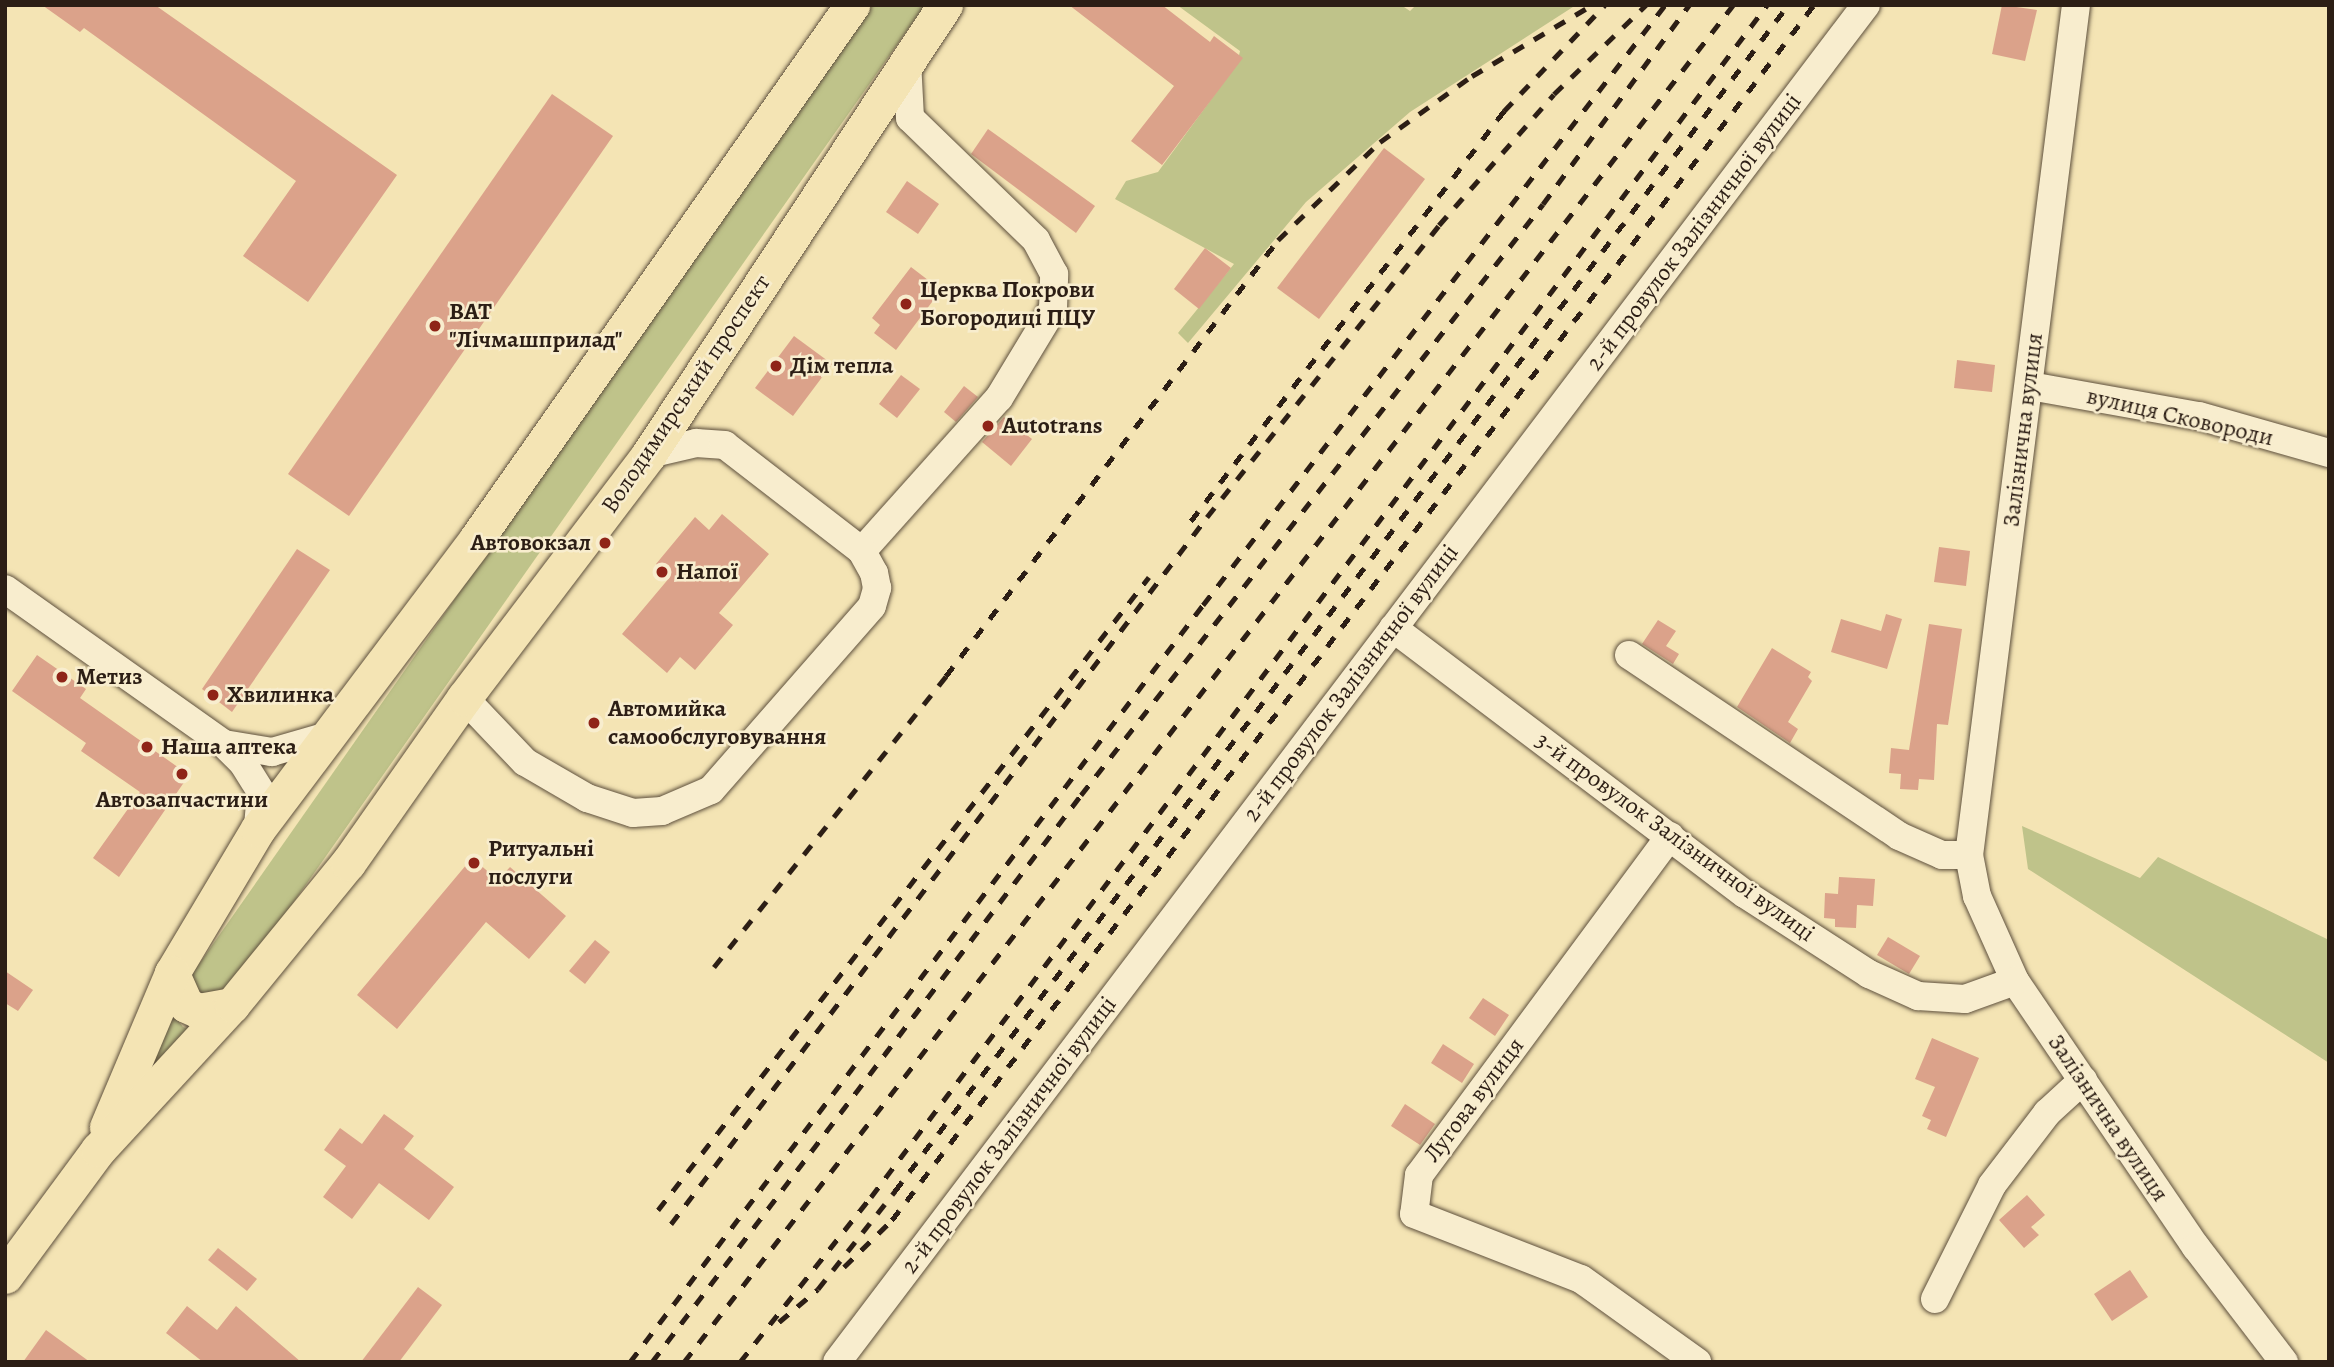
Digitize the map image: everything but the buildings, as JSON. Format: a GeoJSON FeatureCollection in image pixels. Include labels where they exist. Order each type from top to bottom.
{"type":"FeatureCollection","features":[{"type":"Feature","properties":{"kind":"main road","name":"Володимирський проспект"},"geometry":{"type":"LineString","coordinates":[[98,1150],[172,973],[258,830],[324,737],[477,538],[852,5]]}},
{"type":"Feature","properties":{"kind":"main road","name":"Володимирський проспект"},"geometry":{"type":"LineString","coordinates":[[5,1276],[98,1150],[232,1005],[348,863],[464,698],[649,454],[946,5]]}},
{"type":"Feature","properties":{"kind":"main road"},"geometry":{"type":"LineString","coordinates":[[172,973],[177,992],[187,1005],[199,1011],[232,1005]]}},
{"type":"Feature","properties":{"kind":"street","name":"2-й провулок Залізничної вулиці"},"geometry":{"type":"LineString","coordinates":[[837,1362],[1866,5]]}},
{"type":"Feature","properties":{"kind":"street","name":"Залізнична вулиця"},"geometry":{"type":"LineString","coordinates":[[2076,5],[2031,386],[1969,855],[1978,896],[2015,981],[2196,1247],[2284,1362]]}},
{"type":"Feature","properties":{"kind":"street"},"geometry":{"type":"LineString","coordinates":[[862,551],[999,398],[1053,309],[1054,274],[1037,240],[910,118],[908,61]]}},
{"type":"Feature","properties":{"kind":"street","name":"вулиця Сковороди"},"geometry":{"type":"LineString","coordinates":[[2031,386],[2199,416],[2329,453]]}},
{"type":"Feature","properties":{"kind":"street"},"geometry":{"type":"LineString","coordinates":[[464,698],[525,762],[587,799],[633,813],[689,802],[711,790],[872,606],[877,588],[874,573],[862,551],[725,444],[696,443],[649,454]]}},
{"type":"Feature","properties":{"kind":"street"},"geometry":{"type":"LineString","coordinates":[[5,589],[224,744],[252,776],[261,792],[258,830]]}},
{"type":"Feature","properties":{"kind":"street","name":"3-й провулок Залізничної вулиці"},"geometry":{"type":"LineString","coordinates":[[1393,628],[1745,894],[1858,967],[1918,996],[1965,999],[2015,981]]}},
{"type":"Feature","properties":{"kind":"street"},"geometry":{"type":"LineString","coordinates":[[1629,655],[1899,836],[1942,855],[1969,855]]}},
{"type":"Feature","properties":{"kind":"street"},"geometry":{"type":"LineString","coordinates":[[224,744],[272,752],[324,737]]}},
{"type":"Feature","properties":{"kind":"street"},"geometry":{"type":"LineString","coordinates":[[252,776],[272,752]]}},
{"type":"Feature","properties":{"kind":"street","name":"Лугова вулиця"},"geometry":{"type":"LineString","coordinates":[[1670,836],[1419,1175],[1414,1214],[1581,1279],[1697,1362]]}},
{"type":"Feature","properties":{"kind":"street"},"geometry":{"type":"LineString","coordinates":[[1935,1298],[1992,1185],[2047,1113],[2083,1080]]}},
{"type":"Feature","properties":{"kind":"green space"},"geometry":{"type":"Polygon","coordinates":[[[871,5],[925,5],[224,1001],[200,1002],[192,974],[871,5]]]}},
{"type":"Feature","properties":{"kind":"green space"},"geometry":{"type":"Polygon","coordinates":[[[1177,5],[1401,5],[1410,11],[1416,5],[1576,5],[1410,112],[1306,202],[1188,343],[1178,333],[1234,264],[1115,199],[1126,181],[1158,172],[1237,64],[1240,51],[1177,5]]]}},
{"type":"Feature","properties":{"kind":"green space"},"geometry":{"type":"Polygon","coordinates":[[[2022,826],[2140,878],[2158,857],[2329,940],[2329,1063],[2028,869],[2022,826]]]}},
{"type":"Feature","properties":{"kind":"green space"},"geometry":{"type":"Polygon","coordinates":[[[170,1010],[183,1027],[199,1034],[135,1093],[170,1010]]]}},
{"type":"Feature","properties":{"kind":"railway"},"geometry":{"type":"LineString","coordinates":[[714,967],[946,676],[1278,240],[1380,142],[1472,76],[1592,5]]}},
{"type":"Feature","properties":{"kind":"railway"},"geometry":{"type":"LineString","coordinates":[[1191,521],[1504,111],[1605,5]]}},
{"type":"Feature","properties":{"kind":"railway"},"geometry":{"type":"LineString","coordinates":[[671,1224],[1207,517],[1439,225],[1554,94],[1646,5]]}},
{"type":"Feature","properties":{"kind":"railway"},"geometry":{"type":"LineString","coordinates":[[630,1362],[1203,605],[1665,5]]}},
{"type":"Feature","properties":{"kind":"railway"},"geometry":{"type":"LineString","coordinates":[[652,1362],[1081,795],[1543,204],[1689,5]]}},
{"type":"Feature","properties":{"kind":"railway"},"geometry":{"type":"LineString","coordinates":[[684,1362],[1733,5]]}},
{"type":"Feature","properties":{"kind":"railway"},"geometry":{"type":"LineString","coordinates":[[740,1362],[871,1197],[1767,5]]}},
{"type":"Feature","properties":{"kind":"railway"},"geometry":{"type":"LineString","coordinates":[[779,1322],[818,1289],[895,1191],[1788,5]]}},
{"type":"Feature","properties":{"kind":"railway"},"geometry":{"type":"LineString","coordinates":[[844,1267],[892,1220],[1814,5]]}},
{"type":"Feature","properties":{"kind":"railway"},"geometry":{"type":"LineString","coordinates":[[658,1210],[1149,577]]}},
{"type":"Feature","properties":{"kind":"place","name":"Церква Покрови Богородиці ПЦУ"},"geometry":{"type":"Point","coordinates":[906,304]}},
{"type":"Feature","properties":{"kind":"place","name":"ВАТ \"Лічмашприлад\""},"geometry":{"type":"Point","coordinates":[435,326]}},
{"type":"Feature","properties":{"kind":"place","name":"Дім тепла"},"geometry":{"type":"Point","coordinates":[776,366]}},
{"type":"Feature","properties":{"kind":"place","name":"Autotrans"},"geometry":{"type":"Point","coordinates":[988,426]}},
{"type":"Feature","properties":{"kind":"place","name":"Автовокзал"},"geometry":{"type":"Point","coordinates":[605,543]}},
{"type":"Feature","properties":{"kind":"place","name":"Напої"},"geometry":{"type":"Point","coordinates":[662,572]}},
{"type":"Feature","properties":{"kind":"place","name":"Метиз"},"geometry":{"type":"Point","coordinates":[62,677]}},
{"type":"Feature","properties":{"kind":"place","name":"Хвилинка"},"geometry":{"type":"Point","coordinates":[213,695]}},
{"type":"Feature","properties":{"kind":"place","name":"Автомийка самообслуговування"},"geometry":{"type":"Point","coordinates":[594,723]}},
{"type":"Feature","properties":{"kind":"place","name":"Наша аптека"},"geometry":{"type":"Point","coordinates":[147,747]}},
{"type":"Feature","properties":{"kind":"place","name":"Автозапчастини"},"geometry":{"type":"Point","coordinates":[182,774]}},
{"type":"Feature","properties":{"kind":"place","name":"Ритуальні послуги"},"geometry":{"type":"Point","coordinates":[474,863]}}]}
